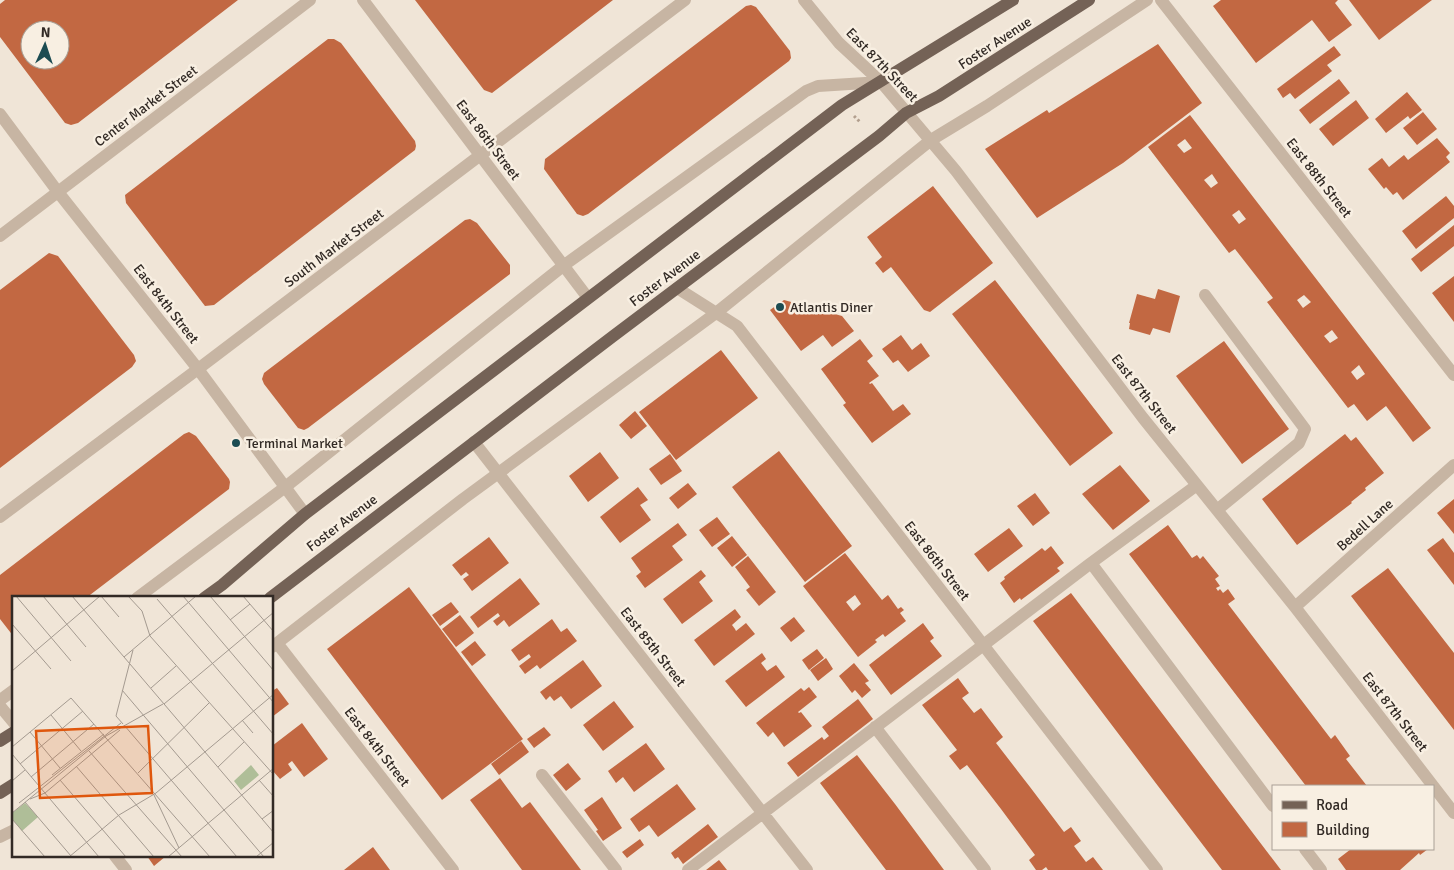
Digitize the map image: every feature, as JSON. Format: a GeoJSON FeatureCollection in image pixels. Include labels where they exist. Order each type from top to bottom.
{"type":"FeatureCollection","features":[{"type":"Feature","properties":{"kind":"main road","name":"Foster Avenue"},"geometry":{"type":"LineString","coordinates":[[207,596],[305,514],[842,105],[1013,0]]}},
{"type":"Feature","properties":{"kind":"main road","name":"Foster Avenue"},"geometry":{"type":"LineString","coordinates":[[273,596],[879,136],[906,113],[939,96],[1089,0]]}},
{"type":"Feature","properties":{"kind":"main road"},"geometry":{"type":"LineString","coordinates":[[0,741],[12,733]]}},
{"type":"Feature","properties":{"kind":"main road"},"geometry":{"type":"LineString","coordinates":[[0,793],[12,785]]}},
{"type":"Feature","properties":{"kind":"street","name":"Center Market Street"},"geometry":{"type":"LineString","coordinates":[[0,236],[310,0]]}},
{"type":"Feature","properties":{"kind":"street","name":"East 86th Street"},"geometry":{"type":"LineString","coordinates":[[363,0],[588,298]]}},
{"type":"Feature","properties":{"kind":"street","name":"South Market Street"},"geometry":{"type":"LineString","coordinates":[[0,517],[685,0]]}},
{"type":"Feature","properties":{"kind":"street","name":"East 87th Street"},"geometry":{"type":"LineString","coordinates":[[804,0],[839,43],[881,82],[931,140],[1143,418],[1295,607],[1432,785]]}},
{"type":"Feature","properties":{"kind":"street"},"geometry":{"type":"LineString","coordinates":[[275,645],[463,499],[716,314],[931,140],[996,101],[1147,0]]}},
{"type":"Feature","properties":{"kind":"street","name":"East 88th Street"},"geometry":{"type":"LineString","coordinates":[[1161,0],[1454,374]]}},
{"type":"Feature","properties":{"kind":"street"},"geometry":{"type":"LineString","coordinates":[[140,596],[284,488],[563,266],[806,91],[818,86],[881,82]]}},
{"type":"Feature","properties":{"kind":"street","name":"East 84th Street"},"geometry":{"type":"LineString","coordinates":[[0,114],[58,192],[198,369],[305,514]]}},
{"type":"Feature","properties":{"kind":"street","name":"East 86th Street"},"geometry":{"type":"LineString","coordinates":[[677,288],[737,326],[1157,870]]}},
{"type":"Feature","properties":{"kind":"street"},"geometry":{"type":"LineString","coordinates":[[1205,295],[1305,429],[1299,443],[1217,510]]}},
{"type":"Feature","properties":{"kind":"street","name":"East 85th Street"},"geometry":{"type":"LineString","coordinates":[[474,442],[807,870]]}},
{"type":"Feature","properties":{"kind":"street","name":"Bedell Lane"},"geometry":{"type":"LineString","coordinates":[[1295,607],[1454,465]]}},
{"type":"Feature","properties":{"kind":"street"},"geometry":{"type":"LineString","coordinates":[[688,870],[1091,563],[1197,485]]}},
{"type":"Feature","properties":{"kind":"street"},"geometry":{"type":"LineString","coordinates":[[1091,563],[1272,805]]}},
{"type":"Feature","properties":{"kind":"street","name":"East 84th Street"},"geometry":{"type":"LineString","coordinates":[[275,645],[453,870]]}},
{"type":"Feature","properties":{"kind":"street"},"geometry":{"type":"LineString","coordinates":[[0,700],[12,691]]}},
{"type":"Feature","properties":{"kind":"street"},"geometry":{"type":"LineString","coordinates":[[0,706],[12,721]]}},
{"type":"Feature","properties":{"kind":"street"},"geometry":{"type":"LineString","coordinates":[[875,727],[985,870]]}},
{"type":"Feature","properties":{"kind":"street"},"geometry":{"type":"LineString","coordinates":[[542,775],[616,870]]}},
{"type":"Feature","properties":{"kind":"street","name":"East 87th Street"},"geometry":{"type":"LineString","coordinates":[[1434,787],[1454,813]]}},
{"type":"Feature","properties":{"kind":"street"},"geometry":{"type":"LineString","coordinates":[[0,837],[12,831]]}},
{"type":"Feature","properties":{"kind":"street"},"geometry":{"type":"LineString","coordinates":[[1306,850],[1321,870]]}},
{"type":"Feature","properties":{"kind":"street"},"geometry":{"type":"LineString","coordinates":[[117,858],[126,870]]}},
{"type":"Feature","properties":{"kind":"building"},"geometry":{"type":"Polygon","coordinates":[[[5,0],[238,0],[78,123],[71,125],[65,123],[25,70],[70,70],[70,20],[20,20],[20,63],[0,37],[0,4],[5,0]]]}},
{"type":"Feature","properties":{"kind":"building"},"geometry":{"type":"Polygon","coordinates":[[[415,0],[613,0],[492,93],[484,90],[415,0]]]}},
{"type":"Feature","properties":{"kind":"building"},"geometry":{"type":"Polygon","coordinates":[[[1221,0],[1338,0],[1335,3],[1352,25],[1329,42],[1312,20],[1256,63],[1213,6],[1221,0]]]}},
{"type":"Feature","properties":{"kind":"building"},"geometry":{"type":"Polygon","coordinates":[[[1349,0],[1432,0],[1379,40],[1349,0]]]}},
{"type":"Feature","properties":{"kind":"building"},"geometry":{"type":"Polygon","coordinates":[[[746,6],[756,7],[790,51],[791,58],[789,61],[588,214],[583,216],[577,214],[544,169],[545,159],[746,6]]]}},
{"type":"Feature","properties":{"kind":"building"},"geometry":{"type":"Polygon","coordinates":[[[328,39],[334,39],[341,43],[415,141],[415,150],[214,305],[205,306],[126,203],[125,195],[328,39]]]}},
{"type":"Feature","properties":{"kind":"building"},"geometry":{"type":"Polygon","coordinates":[[[1158,44],[1202,103],[1123,163],[1037,218],[985,149],[1047,110],[1049,113],[1158,44]]]}},
{"type":"Feature","properties":{"kind":"building"},"geometry":{"type":"Polygon","coordinates":[[[1334,46],[1341,55],[1327,65],[1332,71],[1295,99],[1290,93],[1283,98],[1277,89],[1334,46]]]}},
{"type":"Feature","properties":{"kind":"building"},"geometry":{"type":"Polygon","coordinates":[[[1339,79],[1350,93],[1310,124],[1299,110],[1339,79]]]}},
{"type":"Feature","properties":{"kind":"building"},"geometry":{"type":"Polygon","coordinates":[[[1407,92],[1422,110],[1410,119],[1408,116],[1386,133],[1375,119],[1407,92]]]}},
{"type":"Feature","properties":{"kind":"building"},"geometry":{"type":"Polygon","coordinates":[[[1356,100],[1369,118],[1333,146],[1319,129],[1356,100]]]}},
{"type":"Feature","properties":{"kind":"building"},"geometry":{"type":"Polygon","coordinates":[[[1423,112],[1437,129],[1417,145],[1403,128],[1423,112]]]}},
{"type":"Feature","properties":{"kind":"building"},"geometry":{"type":"Polygon","coordinates":[[[1190,115],[1431,428],[1413,442],[1386,406],[1367,421],[1354,404],[1348,408],[1267,302],[1273,298],[1260,281],[1235,249],[1229,253],[1148,147],[1190,115]],[[1185,139],[1177,145],[1184,153],[1192,148],[1185,139]],[[1212,174],[1204,180],[1211,188],[1218,183],[1212,174]],[[1239,210],[1232,215],[1239,224],[1246,219],[1239,210]],[[1304,295],[1297,300],[1303,308],[1311,302],[1304,295]],[[1332,330],[1324,336],[1330,343],[1338,338],[1332,330]],[[1359,365],[1351,372],[1357,380],[1365,374],[1359,365]]]}},
{"type":"Feature","properties":{"kind":"building"},"geometry":{"type":"Polygon","coordinates":[[[1437,138],[1450,153],[1446,157],[1450,162],[1403,200],[1397,192],[1393,195],[1386,187],[1384,189],[1368,169],[1382,158],[1389,167],[1404,155],[1408,160],[1437,138]]]}},
{"type":"Feature","properties":{"kind":"building"},"geometry":{"type":"Polygon","coordinates":[[[933,186],[993,263],[930,312],[924,310],[891,267],[883,273],[875,263],[882,257],[867,237],[933,186]]]}},
{"type":"Feature","properties":{"kind":"building"},"geometry":{"type":"Polygon","coordinates":[[[1446,196],[1454,206],[1454,218],[1416,249],[1402,231],[1446,196]]]}},
{"type":"Feature","properties":{"kind":"building"},"geometry":{"type":"Polygon","coordinates":[[[470,219],[477,223],[510,265],[510,274],[308,428],[304,430],[298,428],[264,384],[262,379],[264,373],[465,220],[470,219]]]}},
{"type":"Feature","properties":{"kind":"building"},"geometry":{"type":"Polygon","coordinates":[[[1454,225],[1454,246],[1421,272],[1411,259],[1454,225]]]}},
{"type":"Feature","properties":{"kind":"building"},"geometry":{"type":"Polygon","coordinates":[[[49,253],[58,256],[134,355],[136,361],[132,367],[0,468],[0,290],[49,253]]]}},
{"type":"Feature","properties":{"kind":"building"},"geometry":{"type":"Polygon","coordinates":[[[1454,276],[1454,322],[1432,293],[1454,276]]]}},
{"type":"Feature","properties":{"kind":"building"},"geometry":{"type":"Polygon","coordinates":[[[995,280],[1113,433],[1070,466],[952,314],[995,280]]]}},
{"type":"Feature","properties":{"kind":"building"},"geometry":{"type":"Polygon","coordinates":[[[1158,289],[1180,296],[1170,333],[1153,328],[1150,335],[1129,329],[1137,294],[1155,299],[1158,289]]]}},
{"type":"Feature","properties":{"kind":"building"},"geometry":{"type":"Polygon","coordinates":[[[784,300],[842,316],[854,331],[832,347],[823,335],[801,351],[770,310],[784,300]]]}},
{"type":"Feature","properties":{"kind":"building"},"geometry":{"type":"Polygon","coordinates":[[[901,335],[912,350],[921,343],[930,356],[908,372],[898,360],[893,363],[882,349],[901,335]]]}},
{"type":"Feature","properties":{"kind":"building"},"geometry":{"type":"Polygon","coordinates":[[[860,339],[873,356],[867,361],[879,376],[869,383],[872,383],[893,411],[903,404],[911,414],[872,443],[843,405],[846,403],[821,369],[860,339]]]}},
{"type":"Feature","properties":{"kind":"building"},"geometry":{"type":"Polygon","coordinates":[[[1224,341],[1289,429],[1242,464],[1176,376],[1224,341]]]}},
{"type":"Feature","properties":{"kind":"building"},"geometry":{"type":"Polygon","coordinates":[[[721,350],[758,398],[676,460],[639,412],[721,350]]]}},
{"type":"Feature","properties":{"kind":"building"},"geometry":{"type":"Polygon","coordinates":[[[635,411],[647,426],[631,439],[619,425],[635,411]]]}},
{"type":"Feature","properties":{"kind":"building"},"geometry":{"type":"Polygon","coordinates":[[[189,432],[196,436],[229,479],[229,489],[89,596],[12,596],[12,634],[0,619],[0,575],[189,432]]]}},
{"type":"Feature","properties":{"kind":"building"},"geometry":{"type":"Polygon","coordinates":[[[1345,434],[1351,441],[1356,437],[1384,473],[1365,488],[1366,490],[1352,503],[1297,545],[1262,499],[1345,434]]]}},
{"type":"Feature","properties":{"kind":"building"},"geometry":{"type":"Polygon","coordinates":[[[779,451],[852,546],[805,582],[732,487],[779,451]]]}},
{"type":"Feature","properties":{"kind":"building"},"geometry":{"type":"Polygon","coordinates":[[[600,452],[619,478],[588,502],[569,476],[600,452]]]}},
{"type":"Feature","properties":{"kind":"building"},"geometry":{"type":"Polygon","coordinates":[[[670,454],[682,471],[661,485],[649,469],[670,454]]]}},
{"type":"Feature","properties":{"kind":"building"},"geometry":{"type":"Polygon","coordinates":[[[1120,465],[1150,501],[1113,530],[1082,494],[1120,465]]]}},
{"type":"Feature","properties":{"kind":"building"},"geometry":{"type":"Polygon","coordinates":[[[688,483],[697,494],[678,509],[669,498],[688,483]]]}},
{"type":"Feature","properties":{"kind":"building"},"geometry":{"type":"Polygon","coordinates":[[[638,487],[648,500],[640,505],[651,520],[620,543],[600,517],[638,487]]]}},
{"type":"Feature","properties":{"kind":"building"},"geometry":{"type":"Polygon","coordinates":[[[1035,493],[1050,513],[1033,526],[1017,506],[1035,493]]]}},
{"type":"Feature","properties":{"kind":"building"},"geometry":{"type":"Polygon","coordinates":[[[1454,499],[1454,534],[1437,513],[1454,499]]]}},
{"type":"Feature","properties":{"kind":"building"},"geometry":{"type":"Polygon","coordinates":[[[717,517],[730,534],[712,547],[699,530],[717,517]]]}},
{"type":"Feature","properties":{"kind":"building"},"geometry":{"type":"Polygon","coordinates":[[[678,523],[687,535],[672,546],[683,560],[645,588],[636,576],[641,572],[631,558],[678,523]]]}},
{"type":"Feature","properties":{"kind":"building"},"geometry":{"type":"Polygon","coordinates":[[[1168,525],[1192,558],[1197,555],[1200,559],[1203,556],[1219,576],[1215,579],[1220,586],[1216,588],[1218,591],[1220,589],[1223,593],[1228,589],[1235,599],[1228,604],[1331,739],[1335,735],[1350,756],[1346,759],[1366,785],[1305,785],[1129,554],[1168,525]]]}},
{"type":"Feature","properties":{"kind":"building"},"geometry":{"type":"Polygon","coordinates":[[[1009,528],[1023,546],[988,572],[974,554],[1009,528]]]}},
{"type":"Feature","properties":{"kind":"building"},"geometry":{"type":"Polygon","coordinates":[[[732,536],[747,555],[732,567],[717,548],[732,536]]]}},
{"type":"Feature","properties":{"kind":"building"},"geometry":{"type":"Polygon","coordinates":[[[489,537],[509,563],[472,591],[463,579],[469,575],[466,572],[461,576],[452,565],[489,537]]]}},
{"type":"Feature","properties":{"kind":"building"},"geometry":{"type":"Polygon","coordinates":[[[1443,538],[1454,553],[1454,585],[1427,550],[1443,538]]]}},
{"type":"Feature","properties":{"kind":"building"},"geometry":{"type":"Polygon","coordinates":[[[1051,546],[1064,563],[1057,568],[1060,571],[1021,600],[1020,598],[1014,603],[1000,583],[1005,579],[1004,577],[1042,548],[1045,551],[1051,546]]]}},
{"type":"Feature","properties":{"kind":"building"},"geometry":{"type":"Polygon","coordinates":[[[845,553],[882,600],[888,595],[898,609],[901,607],[904,610],[900,613],[906,621],[885,637],[883,634],[875,640],[877,642],[858,657],[803,586],[845,553]],[[855,595],[846,602],[853,611],[861,604],[855,595]]]}},
{"type":"Feature","properties":{"kind":"building"},"geometry":{"type":"Polygon","coordinates":[[[748,556],[776,592],[759,606],[746,590],[750,587],[735,567],[748,556]]]}},
{"type":"Feature","properties":{"kind":"building"},"geometry":{"type":"Polygon","coordinates":[[[1388,568],[1454,653],[1454,730],[1351,596],[1388,568]]]}},
{"type":"Feature","properties":{"kind":"building"},"geometry":{"type":"Polygon","coordinates":[[[701,570],[706,576],[699,582],[713,601],[682,624],[663,599],[701,570]]]}},
{"type":"Feature","properties":{"kind":"building"},"geometry":{"type":"Polygon","coordinates":[[[520,578],[540,604],[509,627],[504,620],[497,626],[493,621],[500,616],[498,613],[478,628],[470,617],[520,578]]]}},
{"type":"Feature","properties":{"kind":"building"},"geometry":{"type":"Polygon","coordinates":[[[409,587],[523,739],[442,800],[327,649],[409,587]]]}},
{"type":"Feature","properties":{"kind":"building"},"geometry":{"type":"Polygon","coordinates":[[[1071,593],[1281,870],[1222,870],[1158,786],[1033,621],[1071,593]]]}},
{"type":"Feature","properties":{"kind":"building"},"geometry":{"type":"Polygon","coordinates":[[[451,602],[459,612],[440,626],[432,615],[451,602]]]}},
{"type":"Feature","properties":{"kind":"building"},"geometry":{"type":"Polygon","coordinates":[[[735,609],[741,617],[732,625],[736,631],[746,623],[755,634],[714,666],[694,640],[735,609]]]}},
{"type":"Feature","properties":{"kind":"building"},"geometry":{"type":"Polygon","coordinates":[[[460,615],[474,633],[456,647],[442,629],[460,615]]]}},
{"type":"Feature","properties":{"kind":"building"},"geometry":{"type":"Polygon","coordinates":[[[794,617],[805,631],[791,642],[780,628],[794,617]]]}},
{"type":"Feature","properties":{"kind":"building"},"geometry":{"type":"Polygon","coordinates":[[[552,619],[561,632],[567,628],[577,641],[540,669],[537,665],[525,674],[519,666],[531,657],[529,654],[519,661],[511,650],[552,619]]]}},
{"type":"Feature","properties":{"kind":"building"},"geometry":{"type":"Polygon","coordinates":[[[923,623],[934,638],[930,641],[942,656],[891,695],[869,665],[923,623]]]}},
{"type":"Feature","properties":{"kind":"building"},"geometry":{"type":"Polygon","coordinates":[[[475,641],[486,655],[472,666],[461,652],[475,641]]]}},
{"type":"Feature","properties":{"kind":"building"},"geometry":{"type":"Polygon","coordinates":[[[817,649],[824,658],[809,670],[802,660],[817,649]]]}},
{"type":"Feature","properties":{"kind":"building"},"geometry":{"type":"Polygon","coordinates":[[[762,653],[766,659],[761,663],[767,671],[776,665],[785,677],[746,707],[725,681],[762,653]]]}},
{"type":"Feature","properties":{"kind":"building"},"geometry":{"type":"Polygon","coordinates":[[[826,658],[833,669],[818,681],[810,670],[826,658]]]}},
{"type":"Feature","properties":{"kind":"building"},"geometry":{"type":"Polygon","coordinates":[[[583,660],[602,686],[571,709],[561,696],[554,701],[550,696],[546,700],[540,692],[583,660]]]}},
{"type":"Feature","properties":{"kind":"building"},"geometry":{"type":"Polygon","coordinates":[[[854,663],[869,681],[865,683],[871,690],[862,698],[855,690],[852,693],[839,676],[854,663]]]}},
{"type":"Feature","properties":{"kind":"building"},"geometry":{"type":"Polygon","coordinates":[[[958,678],[969,693],[962,698],[974,713],[981,708],[1003,737],[996,743],[1064,832],[1071,827],[1081,841],[1074,846],[1086,862],[1093,857],[1103,870],[1048,870],[1046,867],[1042,870],[1036,870],[1029,860],[1035,855],[1001,809],[967,765],[960,770],[949,756],[957,750],[922,705],[958,678]]]}},
{"type":"Feature","properties":{"kind":"building"},"geometry":{"type":"Polygon","coordinates":[[[809,687],[817,697],[798,712],[801,712],[812,726],[784,747],[773,732],[768,737],[756,723],[801,688],[804,691],[809,687]]]}},
{"type":"Feature","properties":{"kind":"building"},"geometry":{"type":"Polygon","coordinates":[[[277,688],[289,704],[274,715],[274,690],[277,688]]]}},
{"type":"Feature","properties":{"kind":"building"},"geometry":{"type":"Polygon","coordinates":[[[858,699],[873,719],[798,777],[787,763],[822,737],[824,740],[829,736],[822,727],[858,699]]]}},
{"type":"Feature","properties":{"kind":"building"},"geometry":{"type":"Polygon","coordinates":[[[614,701],[634,727],[603,751],[583,725],[614,701]]]}},
{"type":"Feature","properties":{"kind":"building"},"geometry":{"type":"Polygon","coordinates":[[[302,723],[328,759],[304,777],[292,761],[288,764],[292,770],[280,779],[274,772],[274,744],[302,723]]]}},
{"type":"Feature","properties":{"kind":"building"},"geometry":{"type":"Polygon","coordinates":[[[544,727],[551,735],[534,748],[527,739],[544,727]]]}},
{"type":"Feature","properties":{"kind":"building"},"geometry":{"type":"Polygon","coordinates":[[[521,741],[529,752],[499,775],[491,764],[521,741]]]}},
{"type":"Feature","properties":{"kind":"building"},"geometry":{"type":"Polygon","coordinates":[[[646,743],[665,769],[634,792],[623,777],[616,783],[608,771],[646,743]]]}},
{"type":"Feature","properties":{"kind":"building"},"geometry":{"type":"Polygon","coordinates":[[[857,755],[944,870],[886,870],[820,783],[857,755]]]}},
{"type":"Feature","properties":{"kind":"building"},"geometry":{"type":"Polygon","coordinates":[[[568,763],[581,779],[566,791],[553,775],[568,763]]]}},
{"type":"Feature","properties":{"kind":"building"},"geometry":{"type":"Polygon","coordinates":[[[500,778],[522,808],[530,802],[581,870],[522,870],[470,800],[500,778]]]}},
{"type":"Feature","properties":{"kind":"building"},"geometry":{"type":"Polygon","coordinates":[[[677,784],[696,809],[658,837],[649,825],[639,832],[630,819],[677,784]]]}},
{"type":"Feature","properties":{"kind":"building"},"geometry":{"type":"Polygon","coordinates":[[[602,797],[622,828],[603,841],[584,810],[602,797]]]}},
{"type":"Feature","properties":{"kind":"building"},"geometry":{"type":"Polygon","coordinates":[[[708,824],[718,837],[683,864],[678,857],[675,859],[671,853],[708,824]]]}},
{"type":"Feature","properties":{"kind":"building"},"geometry":{"type":"Polygon","coordinates":[[[640,839],[644,845],[627,858],[622,852],[640,839]]]}},
{"type":"Feature","properties":{"kind":"building"},"geometry":{"type":"Polygon","coordinates":[[[373,847],[390,870],[344,870],[373,847]]]}},
{"type":"Feature","properties":{"kind":"building"},"geometry":{"type":"Polygon","coordinates":[[[1350,850],[1427,850],[1420,855],[1419,853],[1400,870],[1346,870],[1338,859],[1350,850]]]}},
{"type":"Feature","properties":{"kind":"building"},"geometry":{"type":"Polygon","coordinates":[[[148,858],[164,858],[154,866],[148,858]]]}},
{"type":"Feature","properties":{"kind":"building"},"geometry":{"type":"Polygon","coordinates":[[[719,860],[727,870],[706,870],[719,860]]]}},
{"type":"Feature","properties":{"kind":"place","name":"Atlantis Diner"},"geometry":{"type":"Point","coordinates":[780,307]}},
{"type":"Feature","properties":{"kind":"place","name":"Terminal Market"},"geometry":{"type":"Point","coordinates":[236,443]}}]}
